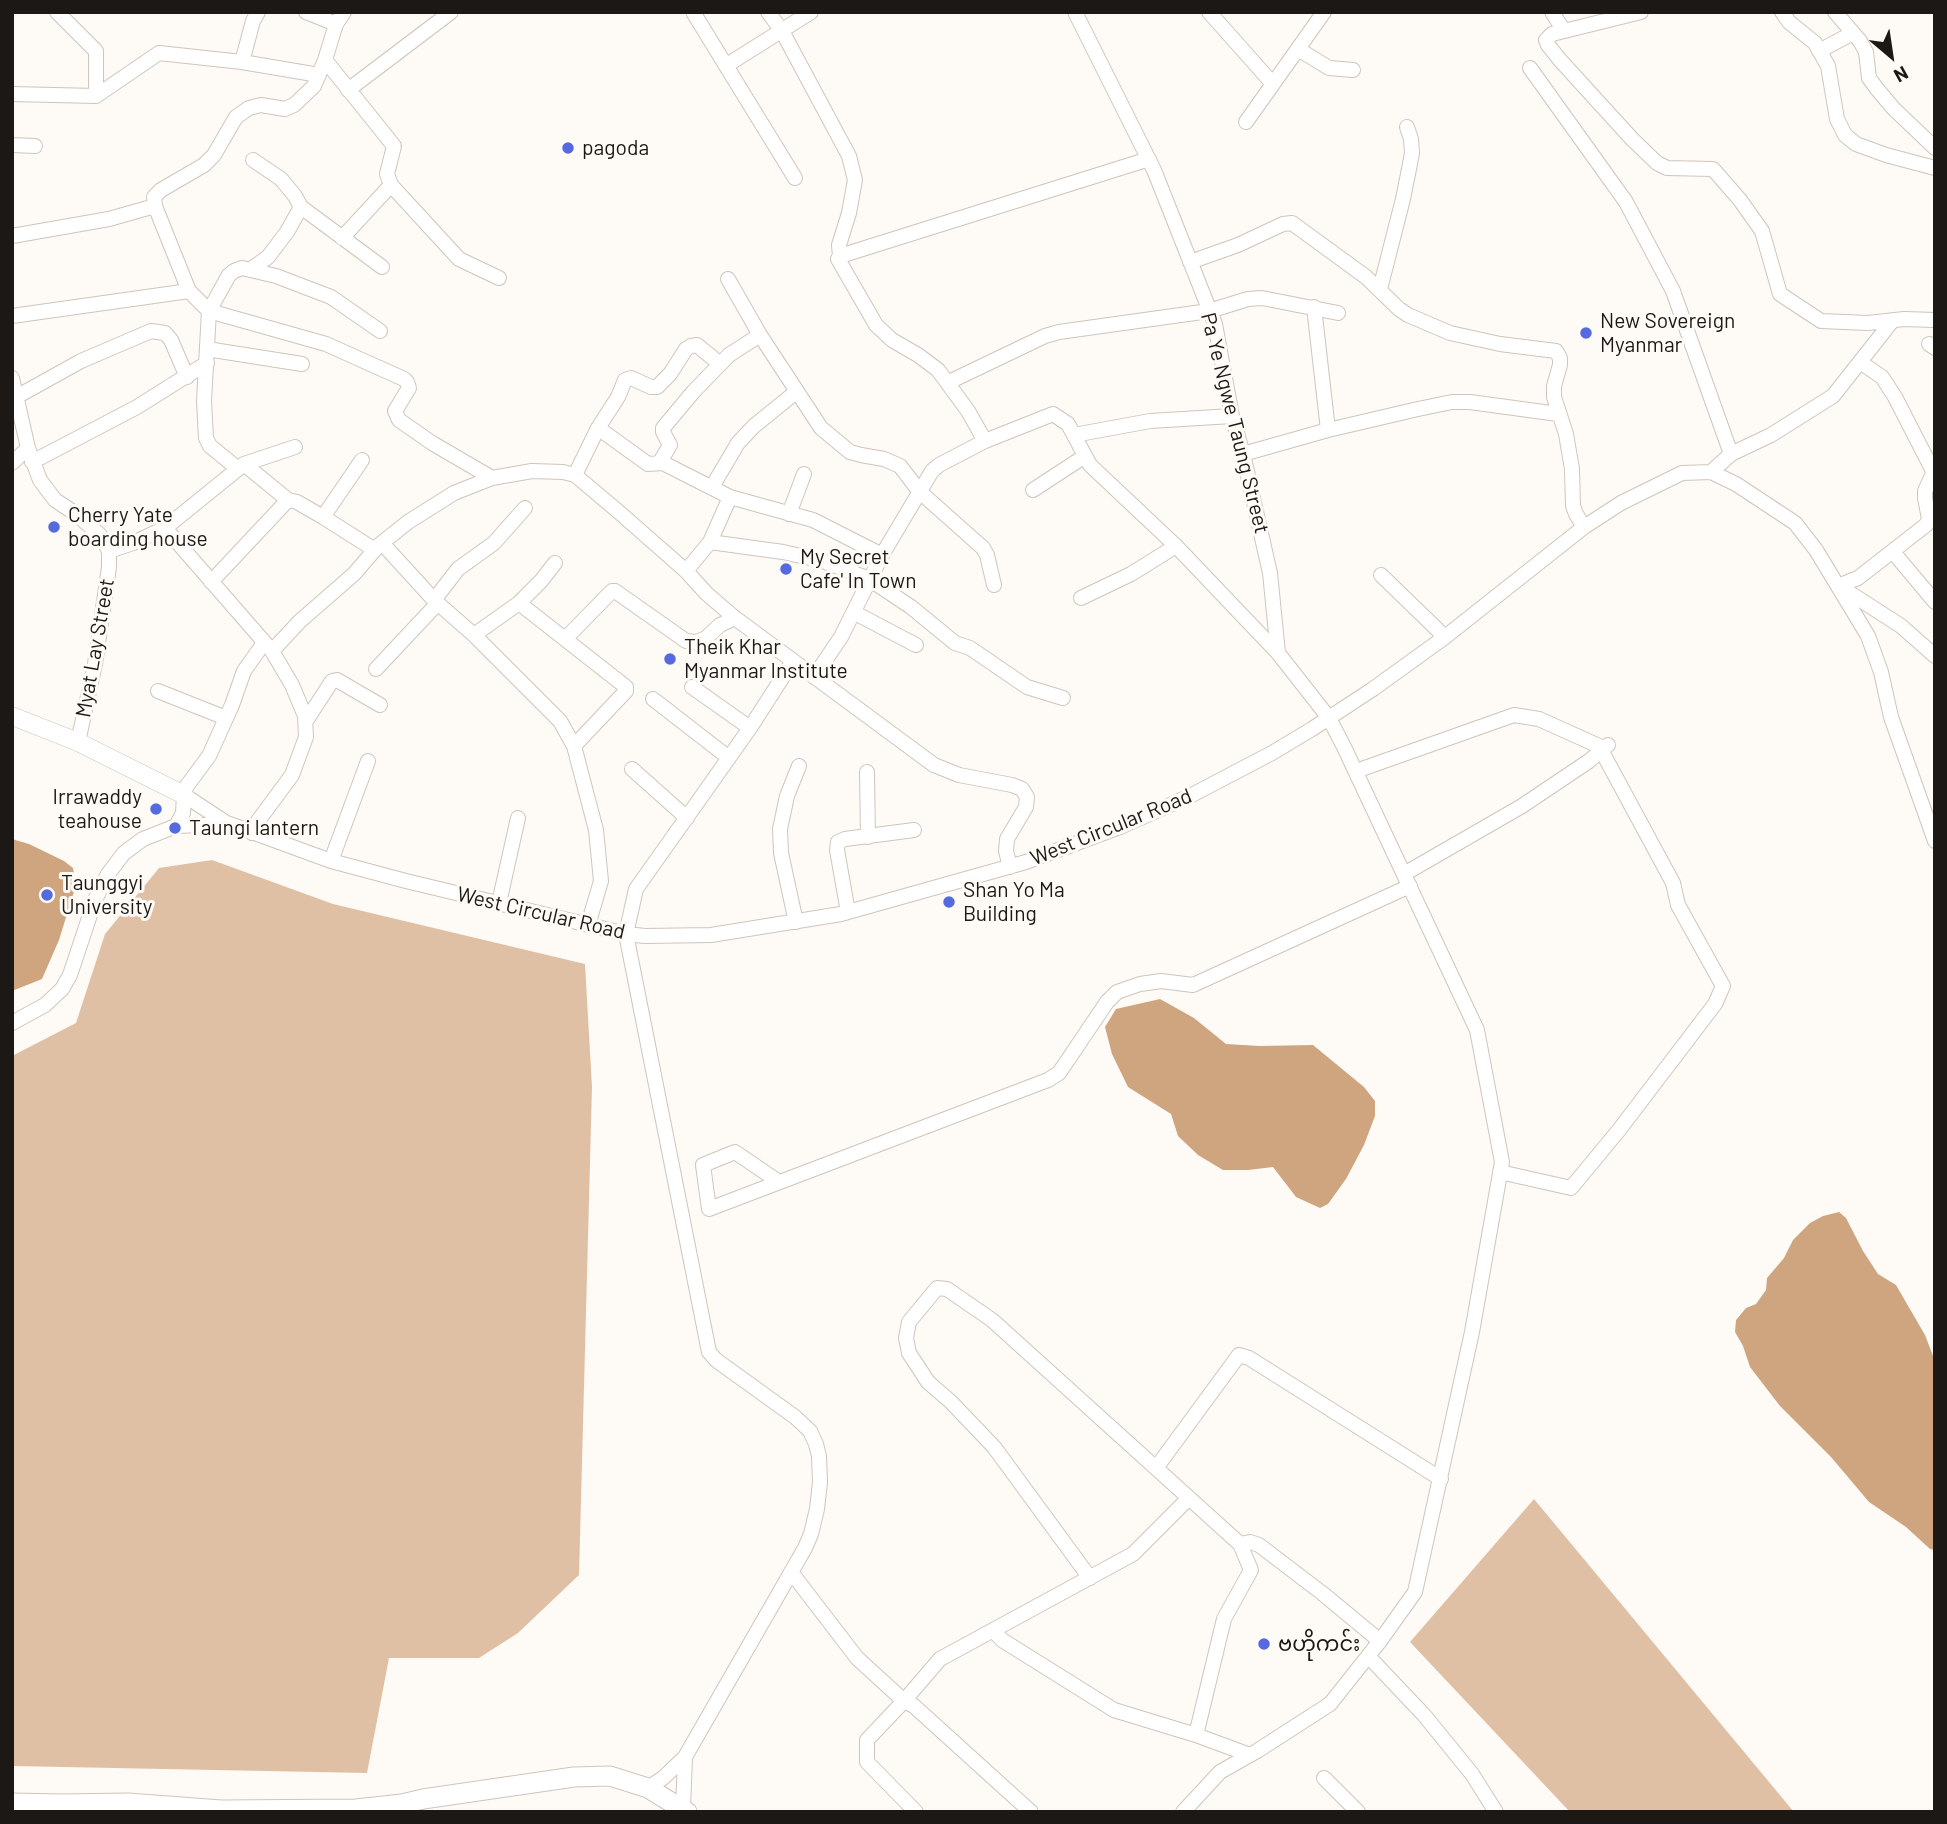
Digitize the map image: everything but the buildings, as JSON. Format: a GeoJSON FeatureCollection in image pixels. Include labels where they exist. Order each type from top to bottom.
{"type":"FeatureCollection","features":[{"type":"Feature","properties":{"kind":"highway"},"geometry":{"type":"LineString","coordinates":[[12,1803],[128,1803],[223,1811],[356,1809],[402,1804],[420,1805],[574,1777],[610,1776],[648,1788],[685,1811]]}},
{"type":"Feature","properties":{"kind":"main road"},"geometry":{"type":"LineString","coordinates":[[12,716],[78,742],[184,795]]}},
{"type":"Feature","properties":{"kind":"street"},"geometry":{"type":"LineString","coordinates":[[57,12],[96,51],[96,96]]}},
{"type":"Feature","properties":{"kind":"street"},"geometry":{"type":"LineString","coordinates":[[242,62],[258,12]]}},
{"type":"Feature","properties":{"kind":"street"},"geometry":{"type":"LineString","coordinates":[[306,12],[340,18],[314,86],[295,105],[285,109],[261,105],[248,108],[236,117],[214,155],[204,165],[161,190],[154,197],[155,206],[189,291],[209,311],[326,344],[404,379],[409,388],[396,411],[399,420],[492,478]]}},
{"type":"Feature","properties":{"kind":"street"},"geometry":{"type":"LineString","coordinates":[[348,90],[451,12]]}},
{"type":"Feature","properties":{"kind":"street"},"geometry":{"type":"LineString","coordinates":[[693,12],[795,178]]}},
{"type":"Feature","properties":{"kind":"street"},"geometry":{"type":"LineString","coordinates":[[768,12],[782,31],[849,156],[855,180],[838,259],[876,325],[892,340],[938,370],[985,442]]}},
{"type":"Feature","properties":{"kind":"street"},"geometry":{"type":"LineString","coordinates":[[727,65],[811,12]]}},
{"type":"Feature","properties":{"kind":"street","name":"Pa Ye Ngwe Taung Street"},"geometry":{"type":"LineString","coordinates":[[1074,12],[1149,159],[1215,324],[1232,416],[1270,573],[1278,653]]}},
{"type":"Feature","properties":{"kind":"street"},"geometry":{"type":"LineString","coordinates":[[1209,12],[1273,84]]}},
{"type":"Feature","properties":{"kind":"street"},"geometry":{"type":"LineString","coordinates":[[1552,12],[1564,31]]}},
{"type":"Feature","properties":{"kind":"street"},"geometry":{"type":"LineString","coordinates":[[1641,12],[1619,15],[1552,34],[1546,40],[1632,139],[1657,163],[1667,168],[1713,169],[1762,231],[1780,294],[1821,321],[1868,323],[1935,320]]}},
{"type":"Feature","properties":{"kind":"street"},"geometry":{"type":"LineString","coordinates":[[1783,12],[1789,22],[1815,43],[1828,66],[1837,119],[1845,135],[1856,144],[1935,168]]}},
{"type":"Feature","properties":{"kind":"street"},"geometry":{"type":"LineString","coordinates":[[1835,12],[1866,52],[1869,78],[1894,109],[1935,148]]}},
{"type":"Feature","properties":{"kind":"street"},"geometry":{"type":"LineString","coordinates":[[1246,122],[1298,49],[1319,14]]}},
{"type":"Feature","properties":{"kind":"street"},"geometry":{"type":"LineString","coordinates":[[1819,51],[1853,33]]}},
{"type":"Feature","properties":{"kind":"street"},"geometry":{"type":"LineString","coordinates":[[1298,49],[1329,68],[1353,70]]}},
{"type":"Feature","properties":{"kind":"street"},"geometry":{"type":"LineString","coordinates":[[12,94],[96,96],[159,53],[242,62],[319,75]]}},
{"type":"Feature","properties":{"kind":"street"},"geometry":{"type":"LineString","coordinates":[[325,60],[394,146],[387,174],[391,185],[459,259],[499,278]]}},
{"type":"Feature","properties":{"kind":"street"},"geometry":{"type":"LineString","coordinates":[[1530,68],[1626,202],[1650,246],[1673,291],[1731,454]]}},
{"type":"Feature","properties":{"kind":"street"},"geometry":{"type":"LineString","coordinates":[[1380,289],[1412,153],[1407,127]]}},
{"type":"Feature","properties":{"kind":"street"},"geometry":{"type":"LineString","coordinates":[[12,145],[35,146]]}},
{"type":"Feature","properties":{"kind":"street"},"geometry":{"type":"LineString","coordinates":[[839,256],[1149,159]]}},
{"type":"Feature","properties":{"kind":"street"},"geometry":{"type":"LineString","coordinates":[[253,160],[281,178],[300,207],[382,267]]}},
{"type":"Feature","properties":{"kind":"street"},"geometry":{"type":"LineString","coordinates":[[342,238],[391,185]]}},
{"type":"Feature","properties":{"kind":"street"},"geometry":{"type":"LineString","coordinates":[[12,236],[109,219],[155,206]]}},
{"type":"Feature","properties":{"kind":"street"},"geometry":{"type":"LineString","coordinates":[[250,270],[268,257],[287,232],[300,207]]}},
{"type":"Feature","properties":{"kind":"street"},"geometry":{"type":"LineString","coordinates":[[1190,262],[1238,245],[1283,224],[1292,223],[1366,277],[1408,315],[1450,333],[1500,344],[1556,351],[1560,365],[1553,397],[1566,435],[1572,469],[1573,506],[1584,527]]}},
{"type":"Feature","properties":{"kind":"street"},"geometry":{"type":"LineString","coordinates":[[380,331],[331,297],[276,276],[242,268],[234,271],[229,275],[209,311],[204,401],[206,438],[210,446],[288,500],[297,502],[378,546],[474,635],[559,721],[574,746],[596,830],[601,881],[588,925]]}},
{"type":"Feature","properties":{"kind":"street"},"geometry":{"type":"LineString","coordinates":[[728,279],[760,335],[821,428],[839,445],[855,454],[892,461],[907,474],[920,492],[983,548],[993,585]]}},
{"type":"Feature","properties":{"kind":"street"},"geometry":{"type":"LineString","coordinates":[[12,316],[189,291]]}},
{"type":"Feature","properties":{"kind":"street"},"geometry":{"type":"LineString","coordinates":[[947,381],[1059,332],[1209,311],[1248,299],[1262,298],[1338,313]]}},
{"type":"Feature","properties":{"kind":"street"},"geometry":{"type":"LineString","coordinates":[[1314,307],[1328,430]]}},
{"type":"Feature","properties":{"kind":"street"},"geometry":{"type":"LineString","coordinates":[[1893,320],[1833,396],[1771,435],[1731,454],[1711,472],[1744,489],[1794,523],[1816,550],[1838,586],[1868,636],[1881,672],[1891,717],[1935,841]]}},
{"type":"Feature","properties":{"kind":"street"},"geometry":{"type":"LineString","coordinates":[[18,396],[81,361],[151,331],[165,333],[171,340],[187,377]]}},
{"type":"Feature","properties":{"kind":"street"},"geometry":{"type":"LineString","coordinates":[[660,462],[670,445],[663,428],[729,355],[760,335]]}},
{"type":"Feature","properties":{"kind":"street"},"geometry":{"type":"LineString","coordinates":[[575,475],[598,428],[628,377],[657,387],[670,374],[686,349],[697,345],[720,364]]}},
{"type":"Feature","properties":{"kind":"street"},"geometry":{"type":"LineString","coordinates":[[207,356],[302,364]]}},
{"type":"Feature","properties":{"kind":"street"},"geometry":{"type":"LineString","coordinates":[[12,463],[137,407],[187,377],[207,356]]}},
{"type":"Feature","properties":{"kind":"street"},"geometry":{"type":"LineString","coordinates":[[1838,586],[1858,578],[1932,518],[1925,491],[1934,470],[1882,377],[1860,362]]}},
{"type":"Feature","properties":{"kind":"street","name":"Myat Lay Street"},"geometry":{"type":"LineString","coordinates":[[12,378],[30,455],[40,480],[55,500],[100,535],[109,551],[95,664],[78,742]]}},
{"type":"Feature","properties":{"kind":"street"},"geometry":{"type":"LineString","coordinates":[[712,487],[738,443],[796,391]]}},
{"type":"Feature","properties":{"kind":"street"},"geometry":{"type":"LineString","coordinates":[[1243,454],[1328,430],[1452,402],[1558,414]]}},
{"type":"Feature","properties":{"kind":"street"},"geometry":{"type":"LineString","coordinates":[[814,677],[855,613],[869,579],[927,477],[939,465],[985,442],[1053,414],[1068,424],[1090,465],[1176,546],[1278,653],[1329,718],[1477,1030],[1502,1162],[1472,1332],[1415,1592],[1331,1704],[1220,1772],[1183,1812]]}},
{"type":"Feature","properties":{"kind":"street"},"geometry":{"type":"LineString","coordinates":[[1074,435],[1150,421],[1232,416]]}},
{"type":"Feature","properties":{"kind":"street"},"geometry":{"type":"LineString","coordinates":[[598,428],[643,462],[660,462],[730,497],[813,520],[882,555]]}},
{"type":"Feature","properties":{"kind":"street"},"geometry":{"type":"LineString","coordinates":[[109,551],[165,528],[240,466],[295,447]]}},
{"type":"Feature","properties":{"kind":"street"},"geometry":{"type":"LineString","coordinates":[[1033,490],[1085,456]]}},
{"type":"Feature","properties":{"kind":"street"},"geometry":{"type":"LineString","coordinates":[[324,517],[362,460]]}},
{"type":"Feature","properties":{"kind":"street"},"geometry":{"type":"LineString","coordinates":[[176,825],[183,813],[186,787],[209,756],[244,671],[261,647],[268,645],[300,621],[354,575],[378,546],[408,522],[454,493],[492,478],[532,471],[562,472],[575,475],[686,571],[706,594],[735,618],[934,765],[959,775],[1022,789],[1027,797],[1026,807],[1007,839],[1006,851],[1010,867]]}},
{"type":"Feature","properties":{"kind":"street","name":"West Circular Road"},"geometry":{"type":"LineString","coordinates":[[12,1023],[45,1005],[62,989],[70,975],[95,900],[108,874],[124,853],[143,839],[176,825],[230,824],[331,861],[588,925],[645,936],[711,934],[796,922],[848,912],[1010,867],[1120,827],[1188,797],[1272,753],[1373,690],[1584,527],[1621,503],[1682,473],[1711,472]]}},
{"type":"Feature","properties":{"kind":"street"},"geometry":{"type":"LineString","coordinates":[[789,514],[804,474]]}},
{"type":"Feature","properties":{"kind":"street"},"geometry":{"type":"LineString","coordinates":[[686,571],[710,542],[730,497]]}},
{"type":"Feature","properties":{"kind":"street"},"geometry":{"type":"LineString","coordinates":[[211,582],[288,500]]}},
{"type":"Feature","properties":{"kind":"street"},"geometry":{"type":"LineString","coordinates":[[376,669],[436,601],[458,569],[494,543],[525,508]]}},
{"type":"Feature","properties":{"kind":"street"},"geometry":{"type":"LineString","coordinates":[[165,528],[268,645],[292,685],[306,721],[306,737],[292,775],[258,821],[253,833]]}},
{"type":"Feature","properties":{"kind":"street"},"geometry":{"type":"LineString","coordinates":[[710,542],[823,561],[869,579],[911,607],[955,643],[970,648],[1027,687],[1063,698]]}},
{"type":"Feature","properties":{"kind":"street"},"geometry":{"type":"LineString","coordinates":[[1081,598],[1131,574],[1176,546]]}},
{"type":"Feature","properties":{"kind":"street"},"geometry":{"type":"LineString","coordinates":[[1894,551],[1935,602]]}},
{"type":"Feature","properties":{"kind":"street"},"geometry":{"type":"LineString","coordinates":[[474,635],[519,603],[555,563]]}},
{"type":"Feature","properties":{"kind":"street"},"geometry":{"type":"LineString","coordinates":[[1381,575],[1444,637]]}},
{"type":"Feature","properties":{"kind":"street"},"geometry":{"type":"LineString","coordinates":[[1838,586],[1901,626],[1935,656]]}},
{"type":"Feature","properties":{"kind":"street"},"geometry":{"type":"LineString","coordinates":[[565,639],[612,591],[686,642],[697,642],[706,638],[720,625],[735,618]]}},
{"type":"Feature","properties":{"kind":"street"},"geometry":{"type":"LineString","coordinates":[[519,603],[626,687],[626,691],[574,746]]}},
{"type":"Feature","properties":{"kind":"street"},"geometry":{"type":"LineString","coordinates":[[855,613],[916,645]]}},
{"type":"Feature","properties":{"kind":"street"},"geometry":{"type":"LineString","coordinates":[[648,1788],[685,1757],[791,1572],[811,1534],[817,1508],[819,1456],[810,1431],[709,1352],[626,934],[636,888],[750,728],[793,661]]}},
{"type":"Feature","properties":{"kind":"street"},"geometry":{"type":"LineString","coordinates":[[306,721],[332,681],[337,680],[380,705]]}},
{"type":"Feature","properties":{"kind":"street"},"geometry":{"type":"LineString","coordinates":[[692,687],[750,728]]}},
{"type":"Feature","properties":{"kind":"street"},"geometry":{"type":"LineString","coordinates":[[158,691],[226,718]]}},
{"type":"Feature","properties":{"kind":"street"},"geometry":{"type":"LineString","coordinates":[[653,699],[729,758]]}},
{"type":"Feature","properties":{"kind":"street"},"geometry":{"type":"LineString","coordinates":[[1356,771],[1514,715],[1539,719],[1605,747]]}},
{"type":"Feature","properties":{"kind":"street"},"geometry":{"type":"LineString","coordinates":[[779,1182],[735,1152],[703,1165],[709,1209],[1048,1080],[1059,1073],[1107,1002],[1117,992],[1140,984],[1161,981],[1193,985],[1407,880],[1590,761],[1605,747]]}},
{"type":"Feature","properties":{"kind":"street"},"geometry":{"type":"LineString","coordinates":[[1500,1172],[1571,1188],[1715,1004],[1723,986],[1678,905],[1673,883],[1605,747]]}},
{"type":"Feature","properties":{"kind":"street"},"geometry":{"type":"LineString","coordinates":[[331,861],[368,761]]}},
{"type":"Feature","properties":{"kind":"street"},"geometry":{"type":"LineString","coordinates":[[796,922],[781,853],[780,830],[787,796],[799,766]]}},
{"type":"Feature","properties":{"kind":"street"},"geometry":{"type":"LineString","coordinates":[[632,769],[687,818]]}},
{"type":"Feature","properties":{"kind":"street"},"geometry":{"type":"LineString","coordinates":[[867,772],[868,837]]}},
{"type":"Feature","properties":{"kind":"street"},"geometry":{"type":"LineString","coordinates":[[184,795],[230,824]]}},
{"type":"Feature","properties":{"kind":"street"},"geometry":{"type":"LineString","coordinates":[[499,903],[518,818]]}},
{"type":"Feature","properties":{"kind":"street"},"geometry":{"type":"LineString","coordinates":[[848,912],[837,850],[838,842],[914,830]]}},
{"type":"Feature","properties":{"kind":"street"},"geometry":{"type":"LineString","coordinates":[[1090,1578],[994,1447],[928,1382],[909,1353],[906,1338],[909,1322],[937,1288],[947,1289],[992,1320],[1240,1544],[1251,1570],[1224,1619],[1196,1735]]}},
{"type":"Feature","properties":{"kind":"street"},"geometry":{"type":"LineString","coordinates":[[1156,1468],[1239,1355],[1249,1358],[1441,1479]]}},
{"type":"Feature","properties":{"kind":"street"},"geometry":{"type":"LineString","coordinates":[[916,1812],[867,1762],[867,1740],[940,1659],[1133,1554],[1189,1498]]}},
{"type":"Feature","properties":{"kind":"street"},"geometry":{"type":"LineString","coordinates":[[1240,1544],[1250,1542],[1259,1545],[1322,1592],[1380,1641]]}},
{"type":"Feature","properties":{"kind":"street"},"geometry":{"type":"LineString","coordinates":[[791,1572],[857,1658],[1031,1812]]}},
{"type":"Feature","properties":{"kind":"street"},"geometry":{"type":"LineString","coordinates":[[993,1630],[1002,1640],[1114,1710],[1250,1755]]}},
{"type":"Feature","properties":{"kind":"street"},"geometry":{"type":"LineString","coordinates":[[1368,1656],[1424,1715],[1472,1774],[1496,1812]]}},
{"type":"Feature","properties":{"kind":"street"},"geometry":{"type":"LineString","coordinates":[[685,1757],[685,1811]]}},
{"type":"Feature","properties":{"kind":"street"},"geometry":{"type":"LineString","coordinates":[[1324,1777],[1358,1812]]}},
{"type":"Feature","properties":{"kind":"shaded area"},"geometry":{"type":"Polygon","coordinates":[[[12,839],[64,861],[73,868],[76,885],[59,940],[42,979],[12,991],[12,839]]]}},
{"type":"Feature","properties":{"kind":"shaded area"},"geometry":{"type":"Polygon","coordinates":[[[212,860],[333,904],[585,964],[592,1087],[579,1575],[518,1633],[479,1658],[389,1658],[367,1773],[12,1766],[12,1056],[76,1023],[105,934],[159,868],[212,860]]]}},
{"type":"Feature","properties":{"kind":"shaded area"},"geometry":{"type":"Polygon","coordinates":[[[1160,999],[1194,1018],[1226,1044],[1313,1045],[1364,1087],[1375,1101],[1375,1116],[1364,1145],[1346,1179],[1328,1204],[1320,1208],[1296,1197],[1273,1167],[1223,1170],[1198,1155],[1178,1136],[1171,1114],[1128,1087],[1112,1054],[1105,1027],[1116,1009],[1160,999]]]}},
{"type":"Feature","properties":{"kind":"shaded area"},"geometry":{"type":"Polygon","coordinates":[[[1839,1212],[1846,1218],[1878,1274],[1896,1285],[1925,1335],[1935,1361],[1935,1550],[1930,1549],[1906,1527],[1869,1502],[1831,1457],[1780,1406],[1750,1367],[1735,1332],[1736,1320],[1746,1308],[1756,1304],[1766,1290],[1767,1278],[1784,1258],[1793,1240],[1810,1223],[1839,1212]]]}},
{"type":"Feature","properties":{"kind":"shaded area"},"geometry":{"type":"Polygon","coordinates":[[[1534,1499],[1794,1812],[1570,1812],[1410,1642],[1534,1499]]]}},
{"type":"Feature","properties":{"kind":"place","name":"pagoda"},"geometry":{"type":"Point","coordinates":[568,148]}},
{"type":"Feature","properties":{"kind":"place","name":"New Sovereign Myanmar"},"geometry":{"type":"Point","coordinates":[1586,333]}},
{"type":"Feature","properties":{"kind":"place","name":"Cherry Yate boarding house"},"geometry":{"type":"Point","coordinates":[54,527]}},
{"type":"Feature","properties":{"kind":"place","name":"My Secret Cafe' In Town"},"geometry":{"type":"Point","coordinates":[786,569]}},
{"type":"Feature","properties":{"kind":"place","name":"Theik Khar Myanmar Institute"},"geometry":{"type":"Point","coordinates":[670,659]}},
{"type":"Feature","properties":{"kind":"place","name":"Irrawaddy teahouse"},"geometry":{"type":"Point","coordinates":[156,809]}},
{"type":"Feature","properties":{"kind":"place","name":"Taungi lantern"},"geometry":{"type":"Point","coordinates":[175,828]}},
{"type":"Feature","properties":{"kind":"place","name":"Taunggyi University"},"geometry":{"type":"Point","coordinates":[47,895]}},
{"type":"Feature","properties":{"kind":"place","name":"Shan Yo Ma Building"},"geometry":{"type":"Point","coordinates":[949,902]}},
{"type":"Feature","properties":{"kind":"place","name":"ဗဟိုကင်း"},"geometry":{"type":"Point","coordinates":[1264,1644]}}]}
